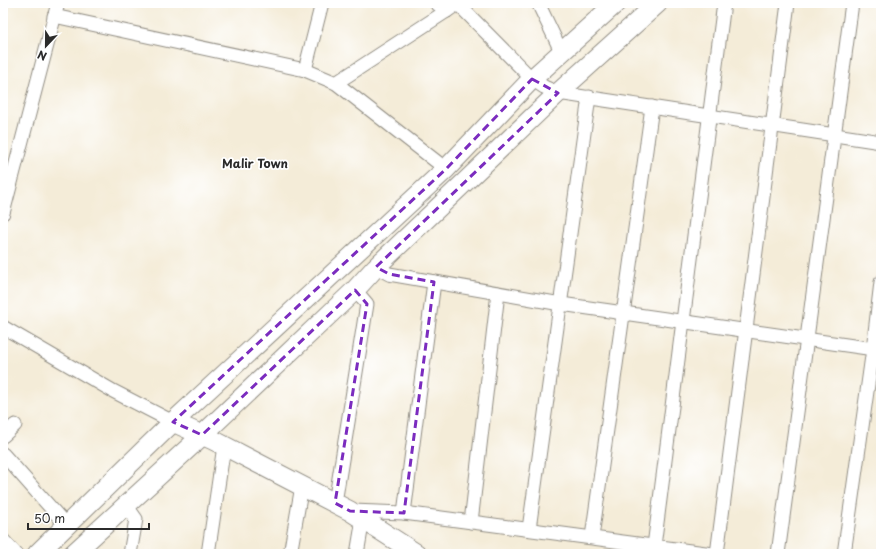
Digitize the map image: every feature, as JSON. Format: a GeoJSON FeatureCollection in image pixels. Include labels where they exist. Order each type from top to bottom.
{"type":"FeatureCollection","features":[{"type":"Feature","properties":{"kind":"main road"},"geometry":{"type":"LineString","coordinates":[[37,554],[174,422],[446,169],[532,79],[616,3]]}},
{"type":"Feature","properties":{"kind":"main road"},"geometry":{"type":"LineString","coordinates":[[81,550],[126,505],[194,443],[355,290],[376,267],[558,93],[658,3]]}},
{"type":"Feature","properties":{"kind":"main road"},"geometry":{"type":"LineString","coordinates":[[174,422],[224,446],[349,511],[417,554]]}},
{"type":"Feature","properties":{"kind":"street"},"geometry":{"type":"LineString","coordinates":[[3,213],[58,3]]}},
{"type":"Feature","properties":{"kind":"street"},"geometry":{"type":"LineString","coordinates":[[306,70],[322,3]]}},
{"type":"Feature","properties":{"kind":"street"},"geometry":{"type":"LineString","coordinates":[[436,3],[447,11]]}},
{"type":"Feature","properties":{"kind":"street"},"geometry":{"type":"LineString","coordinates":[[336,83],[459,3],[532,79],[544,87],[558,93],[881,142]]}},
{"type":"Feature","properties":{"kind":"street"},"geometry":{"type":"LineString","coordinates":[[538,3],[562,53]]}},
{"type":"Feature","properties":{"kind":"street"},"geometry":{"type":"LineString","coordinates":[[654,546],[724,3]]}},
{"type":"Feature","properties":{"kind":"street"},"geometry":{"type":"LineString","coordinates":[[717,554],[788,3]]}},
{"type":"Feature","properties":{"kind":"street"},"geometry":{"type":"LineString","coordinates":[[778,554],[852,3]]}},
{"type":"Feature","properties":{"kind":"street"},"geometry":{"type":"LineString","coordinates":[[54,16],[306,70],[336,83],[446,169]]}},
{"type":"Feature","properties":{"kind":"street"},"geometry":{"type":"LineString","coordinates":[[529,529],[589,98]]}},
{"type":"Feature","properties":{"kind":"street"},"geometry":{"type":"LineString","coordinates":[[592,537],[652,107]]}},
{"type":"Feature","properties":{"kind":"street"},"geometry":{"type":"LineString","coordinates":[[376,267],[389,274],[561,304],[877,349]]}},
{"type":"Feature","properties":{"kind":"street"},"geometry":{"type":"LineString","coordinates":[[404,513],[434,282]]}},
{"type":"Feature","properties":{"kind":"street"},"geometry":{"type":"LineString","coordinates":[[844,554],[877,349],[881,282]]}},
{"type":"Feature","properties":{"kind":"street"},"geometry":{"type":"LineString","coordinates":[[355,290],[367,304],[349,511],[357,554]]}},
{"type":"Feature","properties":{"kind":"street"},"geometry":{"type":"LineString","coordinates":[[471,522],[498,293]]}},
{"type":"Feature","properties":{"kind":"street"},"geometry":{"type":"LineString","coordinates":[[3,327],[113,391],[174,422]]}},
{"type":"Feature","properties":{"kind":"street"},"geometry":{"type":"LineString","coordinates":[[3,436],[15,425]]}},
{"type":"Feature","properties":{"kind":"street"},"geometry":{"type":"LineString","coordinates":[[208,554],[224,446]]}},
{"type":"Feature","properties":{"kind":"street"},"geometry":{"type":"LineString","coordinates":[[3,454],[66,525]]}},
{"type":"Feature","properties":{"kind":"street"},"geometry":{"type":"LineString","coordinates":[[290,554],[302,486]]}},
{"type":"Feature","properties":{"kind":"street"},"geometry":{"type":"LineString","coordinates":[[126,505],[136,519],[130,554]]}},
{"type":"Feature","properties":{"kind":"street"},"geometry":{"type":"LineString","coordinates":[[349,511],[404,513],[713,554]]}},
{"type":"Feature","properties":{"kind":"street"},"geometry":{"type":"LineString","coordinates":[[3,540],[16,554]]}},
{"type":"Feature","properties":{"kind":"highlighted area"},"geometry":{"type":"Polygon","coordinates":[[[532,79],[558,93],[376,267],[389,274],[434,282],[404,513],[350,511],[335,503],[367,304],[355,290],[202,435],[173,422],[446,169],[532,79]]]}},
{"type":"Feature","properties":{"kind":"district","name":"Malir Town"},"geometry":{"type":"Point","coordinates":[255,163]}}]}
